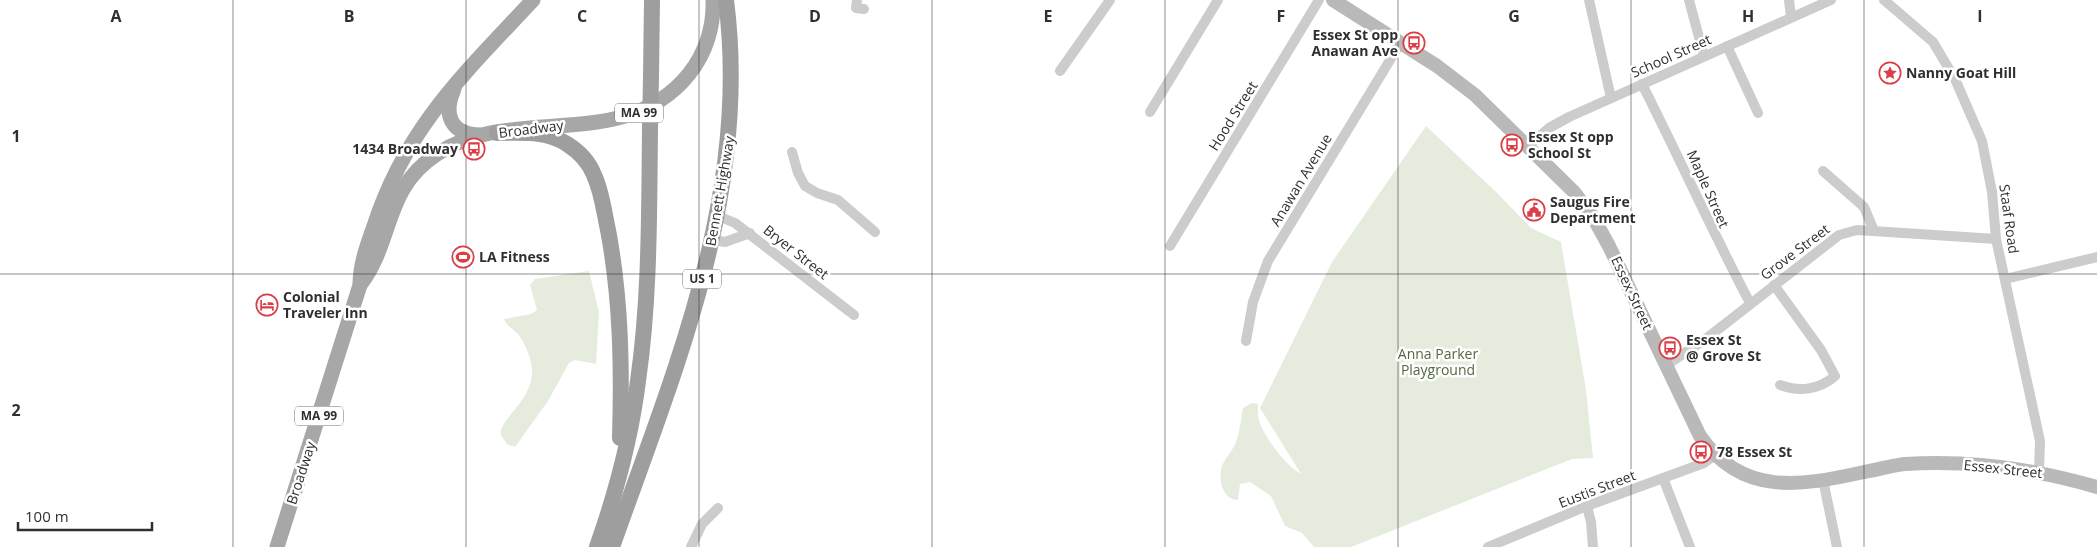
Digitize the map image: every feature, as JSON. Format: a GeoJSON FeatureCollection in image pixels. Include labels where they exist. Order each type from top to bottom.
{"type":"FeatureCollection","features":[{"type":"Feature","properties":{"kind":"highway"},"geometry":{"type":"LineString","coordinates":[[597,547],[619,476],[634,405],[644,335],[648,265],[652,0]]}},
{"type":"Feature","properties":{"kind":"highway","name":"Bennett Highway"},"geometry":{"type":"LineString","coordinates":[[612,547],[687,331],[713,240],[727,161],[732,97],[726,0]]}},
{"type":"Feature","properties":{"kind":"highway"},"geometry":{"type":"LineString","coordinates":[[497,133],[532,133],[559,139],[582,156],[596,178],[609,235],[618,295],[621,349],[619,476]]}},
{"type":"Feature","properties":{"kind":"main road","name":"Broadway"},"geometry":{"type":"LineString","coordinates":[[277,547],[360,285],[360,268],[379,209],[392,181],[424,123],[458,80],[533,0]]}},
{"type":"Feature","properties":{"kind":"main road","name":"Broadway"},"geometry":{"type":"LineString","coordinates":[[360,285],[371,271],[396,199],[411,177],[427,161],[446,148],[472,138],[497,133],[623,117],[654,105],[677,88],[696,64],[709,34],[714,0]]}},
{"type":"Feature","properties":{"kind":"main road","name":"Essex Street"},"geometry":{"type":"LineString","coordinates":[[1334,0],[1457,80],[1570,187],[1593,217],[1609,246],[1694,425],[1715,455],[1736,471],[1772,483],[1793,484],[1904,464],[1974,464],[2040,472],[2097,487]]}},
{"type":"Feature","properties":{"kind":"main road"},"geometry":{"type":"LineString","coordinates":[[458,80],[448,107],[449,115],[454,125],[472,134],[497,133]]}},
{"type":"Feature","properties":{"kind":"street"},"geometry":{"type":"LineString","coordinates":[[1060,72],[1110,0]]}},
{"type":"Feature","properties":{"kind":"street"},"geometry":{"type":"LineString","coordinates":[[1150,112],[1218,0]]}},
{"type":"Feature","properties":{"kind":"street","name":"Hood Street"},"geometry":{"type":"LineString","coordinates":[[1170,246],[1319,0]]}},
{"type":"Feature","properties":{"kind":"street"},"geometry":{"type":"LineString","coordinates":[[1589,0],[1611,98]]}},
{"type":"Feature","properties":{"kind":"street"},"geometry":{"type":"LineString","coordinates":[[1690,0],[1704,56]]}},
{"type":"Feature","properties":{"kind":"street"},"geometry":{"type":"LineString","coordinates":[[1789,0],[1791,17]]}},
{"type":"Feature","properties":{"kind":"street","name":"School Street"},"geometry":{"type":"LineString","coordinates":[[1528,146],[1556,124],[1831,0]]}},
{"type":"Feature","properties":{"kind":"street","name":"Staaf Road"},"geometry":{"type":"LineString","coordinates":[[1884,0],[1933,42],[1955,79],[1982,141],[1992,192],[1996,239],[2040,441],[2040,472]]}},
{"type":"Feature","properties":{"kind":"street","name":"Anawan Avenue"},"geometry":{"type":"LineString","coordinates":[[1246,341],[1253,302],[1268,261],[1401,42]]}},
{"type":"Feature","properties":{"kind":"street"},"geometry":{"type":"LineString","coordinates":[[1727,46],[1758,113]]}},
{"type":"Feature","properties":{"kind":"street","name":"Maple Street"},"geometry":{"type":"LineString","coordinates":[[1642,84],[1678,155],[1712,232],[1750,303]]}},
{"type":"Feature","properties":{"kind":"street"},"geometry":{"type":"LineString","coordinates":[[792,152],[798,173],[805,186],[817,193],[838,200],[875,232]]}},
{"type":"Feature","properties":{"kind":"street"},"geometry":{"type":"LineString","coordinates":[[1823,171],[1864,207],[1874,231]]}},
{"type":"Feature","properties":{"kind":"street","name":"Bryer Street"},"geometry":{"type":"LineString","coordinates":[[718,216],[735,223],[854,315]]}},
{"type":"Feature","properties":{"kind":"street","name":"Grove Street"},"geometry":{"type":"LineString","coordinates":[[1666,366],[1839,235],[1857,230],[1996,239]]}},
{"type":"Feature","properties":{"kind":"street"},"geometry":{"type":"LineString","coordinates":[[713,240],[724,242],[750,234]]}},
{"type":"Feature","properties":{"kind":"street"},"geometry":{"type":"LineString","coordinates":[[2005,280],[2097,257]]}},
{"type":"Feature","properties":{"kind":"street"},"geometry":{"type":"LineString","coordinates":[[1774,284],[1811,335],[1835,376],[1823,385],[1802,390],[1780,385]]}},
{"type":"Feature","properties":{"kind":"street","name":"Eustis Street"},"geometry":{"type":"LineString","coordinates":[[1488,547],[1587,506],[1704,463],[1715,455]]}},
{"type":"Feature","properties":{"kind":"street"},"geometry":{"type":"LineString","coordinates":[[1663,478],[1690,547]]}},
{"type":"Feature","properties":{"kind":"street"},"geometry":{"type":"LineString","coordinates":[[1823,480],[1837,547]]}},
{"type":"Feature","properties":{"kind":"street"},"geometry":{"type":"LineString","coordinates":[[1587,506],[1591,522],[1593,547]]}},
{"type":"Feature","properties":{"kind":"street"},"geometry":{"type":"LineString","coordinates":[[691,547],[698,522],[718,508]]}},
{"type":"Feature","properties":{"kind":"green space","name":"Anna Parker Playground"},"geometry":{"type":"Polygon","coordinates":[[[1426,126],[1531,228],[1561,242],[1586,390],[1593,458],[1572,459],[1351,547],[1314,547],[1302,533],[1285,526],[1271,496],[1250,482],[1240,484],[1238,500],[1228,496],[1222,488],[1222,466],[1236,443],[1243,408],[1252,403],[1258,404],[1259,421],[1271,444],[1289,465],[1301,474],[1260,408],[1332,262],[1426,126]]]}},
{"type":"Feature","properties":{"kind":"green space"},"geometry":{"type":"Polygon","coordinates":[[[589,271],[599,312],[596,364],[575,360],[569,363],[548,401],[515,447],[507,444],[501,435],[502,429],[528,390],[532,368],[529,354],[522,340],[504,319],[531,314],[537,310],[530,285],[535,279],[589,271]]]}},
{"type":"Feature","properties":{"kind":"place","name":"Essex St opp Anawan Ave"},"geometry":{"type":"Point","coordinates":[1414,43]}},
{"type":"Feature","properties":{"kind":"place","name":"Nanny Goat Hill"},"geometry":{"type":"Point","coordinates":[1890,73]}},
{"type":"Feature","properties":{"kind":"place","name":"Essex St opp School St"},"geometry":{"type":"Point","coordinates":[1512,145]}},
{"type":"Feature","properties":{"kind":"place","name":"1434 Broadway"},"geometry":{"type":"Point","coordinates":[474,149]}},
{"type":"Feature","properties":{"kind":"place","name":"Saugus Fire Department"},"geometry":{"type":"Point","coordinates":[1534,210]}},
{"type":"Feature","properties":{"kind":"place","name":"LA Fitness"},"geometry":{"type":"Point","coordinates":[463,257]}},
{"type":"Feature","properties":{"kind":"place","name":"Colonial Traveler Inn"},"geometry":{"type":"Point","coordinates":[267,305]}},
{"type":"Feature","properties":{"kind":"place","name":"Essex St @ Grove St"},"geometry":{"type":"Point","coordinates":[1670,348]}},
{"type":"Feature","properties":{"kind":"place","name":"78 Essex St"},"geometry":{"type":"Point","coordinates":[1701,452]}}]}
